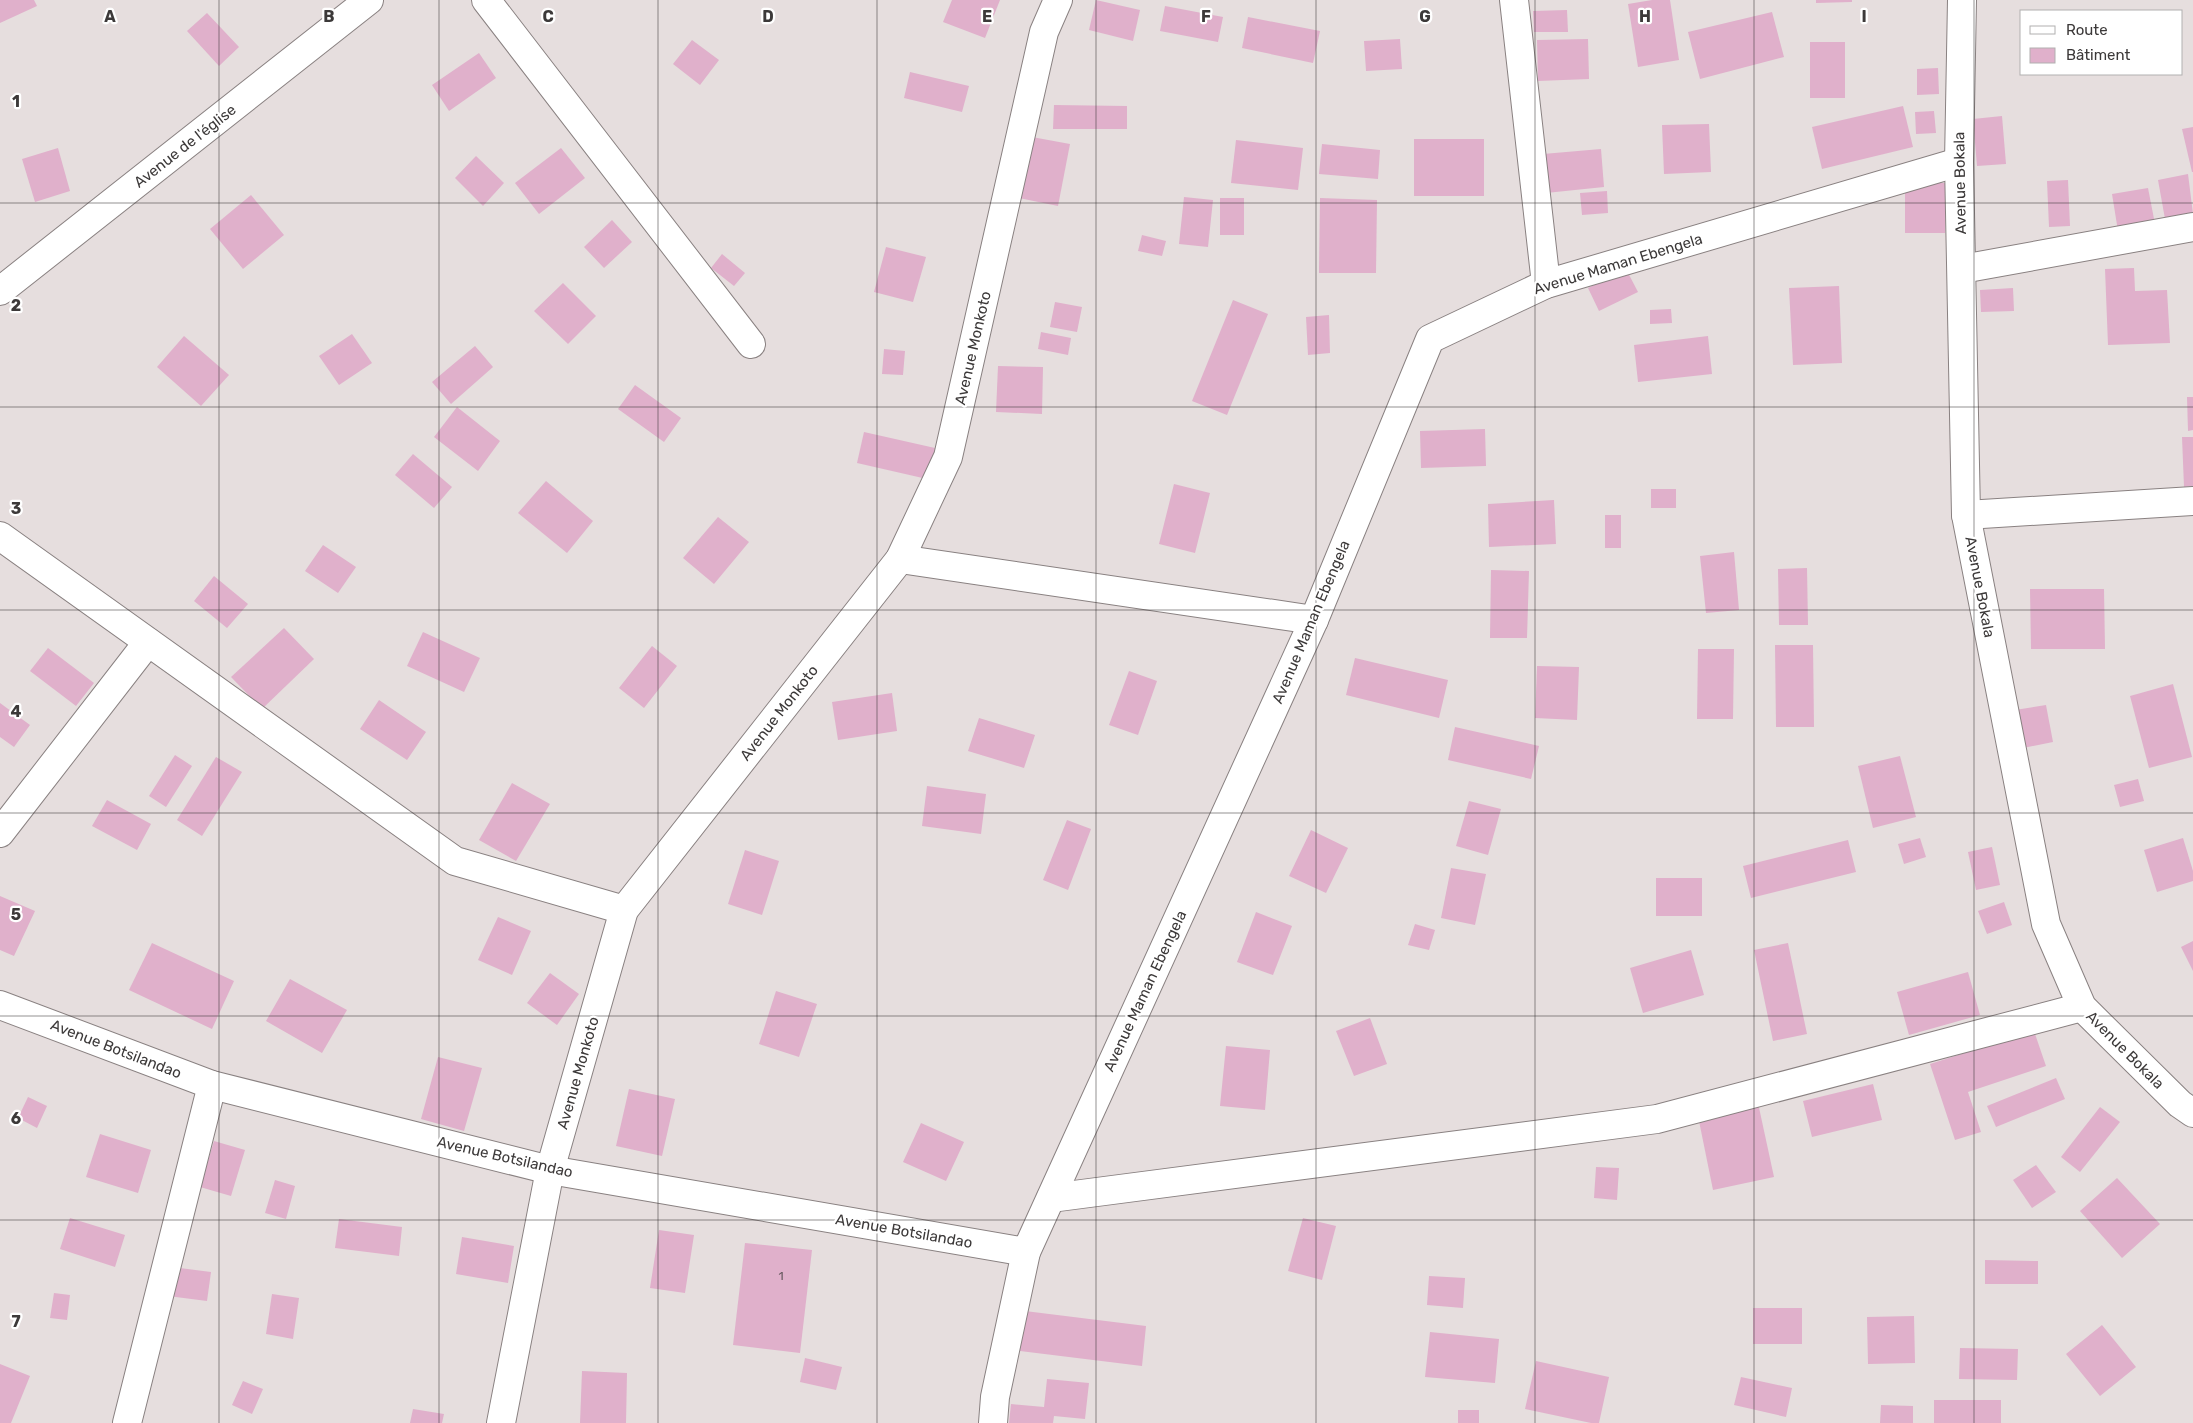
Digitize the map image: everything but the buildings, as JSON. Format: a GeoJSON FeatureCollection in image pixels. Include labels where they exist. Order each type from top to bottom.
{"type":"FeatureCollection","features":[{"type":"Feature","properties":{"kind":"street","name":"Avenue de l'église"},"geometry":{"type":"LineString","coordinates":[[0,291],[369,0]]}},
{"type":"Feature","properties":{"kind":"street"},"geometry":{"type":"LineString","coordinates":[[486,0],[751,344]]}},
{"type":"Feature","properties":{"kind":"street","name":"Avenue Monkoto"},"geometry":{"type":"LineString","coordinates":[[501,1423],[550,1170],[624,910],[900,560],[948,457],[1044,32],[1058,0]]}},
{"type":"Feature","properties":{"kind":"street"},"geometry":{"type":"LineString","coordinates":[[1514,0],[1546,284]]}},
{"type":"Feature","properties":{"kind":"street","name":"Avenue Bokala"},"geometry":{"type":"LineString","coordinates":[[1962,0],[1959,162],[1966,515],[2046,924],[2082,1007],[2189,1105]]}},
{"type":"Feature","properties":{"kind":"street","name":"Avenue Maman Ebengela"},"geometry":{"type":"LineString","coordinates":[[993,1423],[995,1398],[1026,1252],[1314,620],[1430,339],[1546,284],[1959,162]]}},
{"type":"Feature","properties":{"kind":"street"},"geometry":{"type":"LineString","coordinates":[[1962,269],[2193,227]]}},
{"type":"Feature","properties":{"kind":"street"},"geometry":{"type":"LineString","coordinates":[[1966,515],[2193,501]]}},
{"type":"Feature","properties":{"kind":"street"},"geometry":{"type":"LineString","coordinates":[[0,536],[455,861],[624,910]]}},
{"type":"Feature","properties":{"kind":"street"},"geometry":{"type":"LineString","coordinates":[[900,560],[1314,620]]}},
{"type":"Feature","properties":{"kind":"street"},"geometry":{"type":"LineString","coordinates":[[0,833],[148,642]]}},
{"type":"Feature","properties":{"kind":"street","name":"Avenue Botsilandao"},"geometry":{"type":"LineString","coordinates":[[0,1005],[212,1085],[550,1170],[1026,1252]]}},
{"type":"Feature","properties":{"kind":"street"},"geometry":{"type":"LineString","coordinates":[[1051,1198],[1656,1119],[2082,1007]]}},
{"type":"Feature","properties":{"kind":"street"},"geometry":{"type":"LineString","coordinates":[[127,1423],[212,1085]]}}]}
